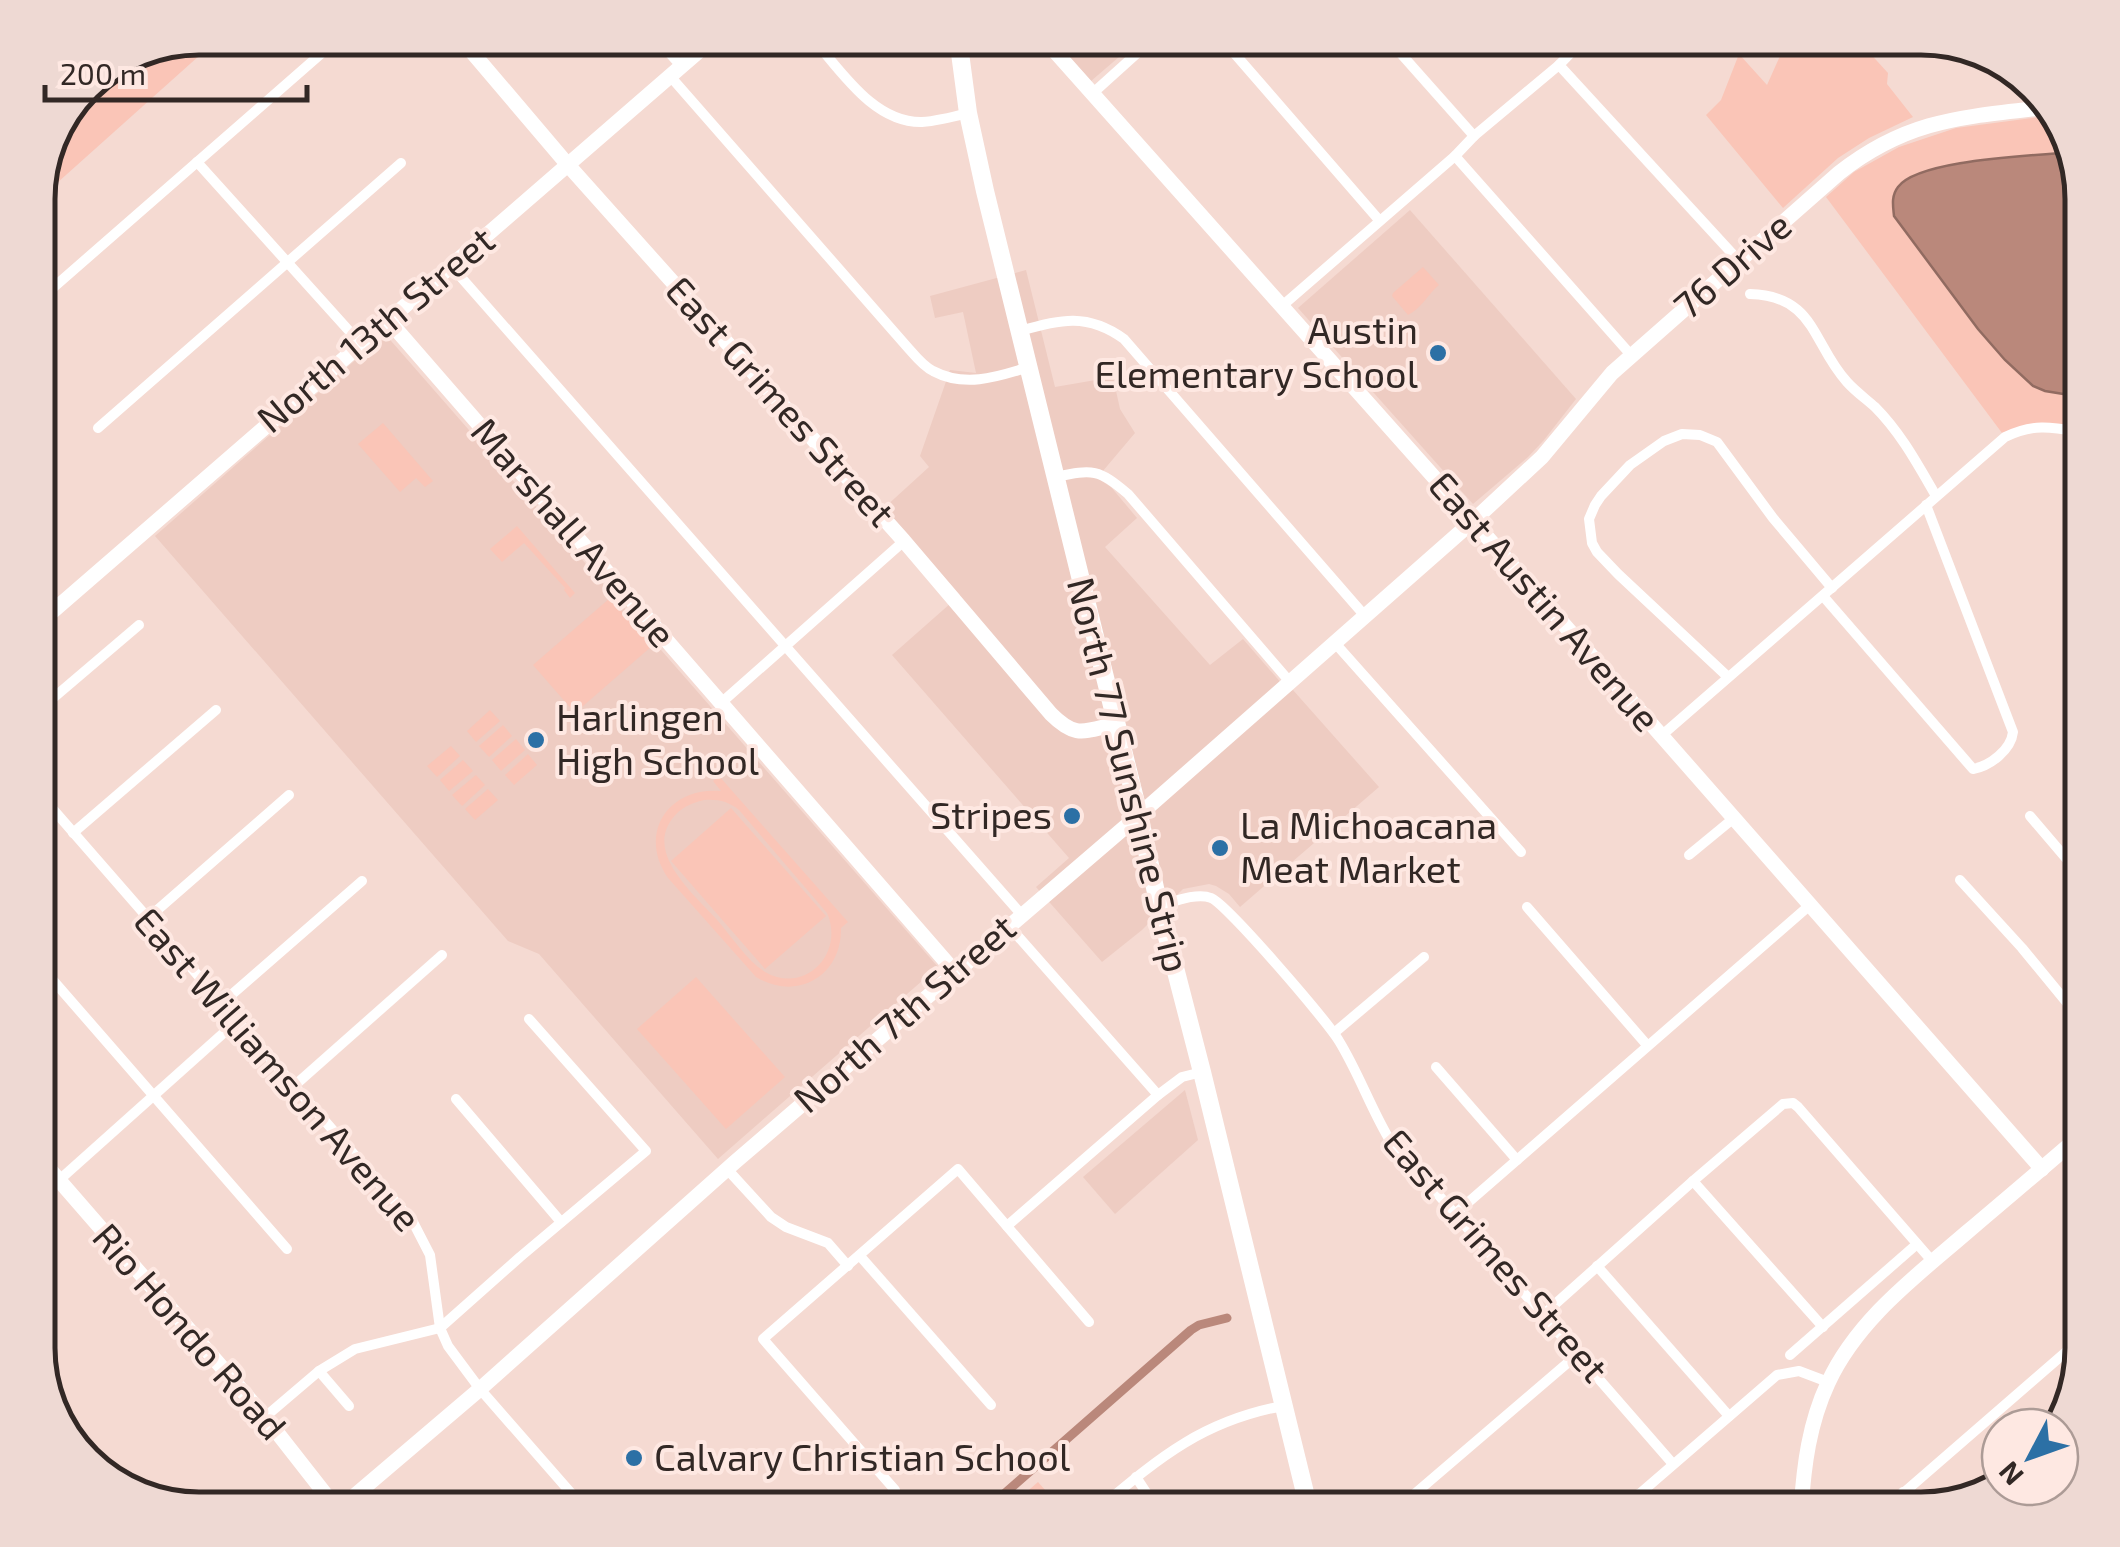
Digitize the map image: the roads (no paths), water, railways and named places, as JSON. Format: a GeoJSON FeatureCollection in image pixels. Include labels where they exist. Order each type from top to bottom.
{"type":"FeatureCollection","features":[{"type":"Feature","properties":{"kind":"main road","name":"North 77 Sunshine Strip"},"geometry":{"type":"LineString","coordinates":[[960,55],[968,113],[1028,367],[1304,1492]]}},
{"type":"Feature","properties":{"kind":"street"},"geometry":{"type":"LineString","coordinates":[[55,285],[320,55]]}},
{"type":"Feature","properties":{"kind":"street","name":"East Grimes Street"},"geometry":{"type":"LineString","coordinates":[[474,55],[1064,727],[1082,732],[1116,724]]}},
{"type":"Feature","properties":{"kind":"street"},"geometry":{"type":"LineString","coordinates":[[666,55],[675,71],[908,350],[930,370],[957,380],[986,380],[1028,367]]}},
{"type":"Feature","properties":{"kind":"street","name":"North 13th Street"},"geometry":{"type":"LineString","coordinates":[[55,609],[694,55]]}},
{"type":"Feature","properties":{"kind":"street"},"geometry":{"type":"LineString","coordinates":[[827,55],[865,98],[900,118],[919,122],[968,113]]}},
{"type":"Feature","properties":{"kind":"street","name":"East Austin Avenue"},"geometry":{"type":"LineString","coordinates":[[1059,55],[2042,1170]]}},
{"type":"Feature","properties":{"kind":"street"},"geometry":{"type":"LineString","coordinates":[[1094,93],[1135,55]]}},
{"type":"Feature","properties":{"kind":"street"},"geometry":{"type":"LineString","coordinates":[[1236,55],[1379,220]]}},
{"type":"Feature","properties":{"kind":"street"},"geometry":{"type":"LineString","coordinates":[[1403,55],[1474,136]]}},
{"type":"Feature","properties":{"kind":"street"},"geometry":{"type":"LineString","coordinates":[[1282,306],[1567,55]]}},
{"type":"Feature","properties":{"kind":"street"},"geometry":{"type":"LineString","coordinates":[[1559,65],[1739,261]]}},
{"type":"Feature","properties":{"kind":"street","name":"76 Drive"},"geometry":{"type":"LineString","coordinates":[[1473,521],[1542,457],[1631,355],[1838,173],[1894,138],[1929,124],[2034,110]]}},
{"type":"Feature","properties":{"kind":"street"},"geometry":{"type":"LineString","coordinates":[[1454,156],[1631,355]]}},
{"type":"Feature","properties":{"kind":"street"},"geometry":{"type":"LineString","coordinates":[[197,162],[360,343]]}},
{"type":"Feature","properties":{"kind":"street"},"geometry":{"type":"LineString","coordinates":[[98,428],[400,163]]}},
{"type":"Feature","properties":{"kind":"street"},"geometry":{"type":"LineString","coordinates":[[452,267],[784,646],[1158,1095]]}},
{"type":"Feature","properties":{"kind":"street"},"geometry":{"type":"LineString","coordinates":[[1750,294],[1782,300],[1811,324],[1844,380],[1876,408],[1905,444],[1936,496]]}},
{"type":"Feature","properties":{"kind":"street"},"geometry":{"type":"LineString","coordinates":[[1020,331],[1054,321],[1076,320],[1109,328],[1124,339],[1364,616]]}},
{"type":"Feature","properties":{"kind":"street","name":"Marshall Avenue"},"geometry":{"type":"LineString","coordinates":[[389,321],[954,972]]}},
{"type":"Feature","properties":{"kind":"street"},"geometry":{"type":"LineString","coordinates":[[1661,736],[2005,437],[2031,428],[2065,429]]}},
{"type":"Feature","properties":{"kind":"street"},"geometry":{"type":"LineString","coordinates":[[1728,677],[1608,563],[1592,543],[1590,519],[1601,496],[1630,465],[1664,441],[1682,434],[1718,442],[1827,592],[1973,769],[1995,758],[2012,740],[2012,732],[1926,505]]}},
{"type":"Feature","properties":{"kind":"street"},"geometry":{"type":"LineString","coordinates":[[1055,477],[1095,471],[1108,477],[1290,682]]}},
{"type":"Feature","properties":{"kind":"street","name":"North 7th Street"},"geometry":{"type":"LineString","coordinates":[[359,1492],[1473,521]]}},
{"type":"Feature","properties":{"kind":"street"},"geometry":{"type":"LineString","coordinates":[[722,703],[904,541]]}},
{"type":"Feature","properties":{"kind":"street"},"geometry":{"type":"LineString","coordinates":[[55,696],[138,625]]}},
{"type":"Feature","properties":{"kind":"street"},"geometry":{"type":"LineString","coordinates":[[1335,642],[1521,852]]}},
{"type":"Feature","properties":{"kind":"street"},"geometry":{"type":"LineString","coordinates":[[73,833],[216,710]]}},
{"type":"Feature","properties":{"kind":"street"},"geometry":{"type":"LineString","coordinates":[[147,919],[290,794]]}},
{"type":"Feature","properties":{"kind":"street","name":"East Williamson Avenue"},"geometry":{"type":"LineString","coordinates":[[55,812],[413,1222],[430,1255],[440,1328],[459,1362],[569,1492]]}},
{"type":"Feature","properties":{"kind":"street"},"geometry":{"type":"LineString","coordinates":[[2030,816],[2065,857]]}},
{"type":"Feature","properties":{"kind":"street"},"geometry":{"type":"LineString","coordinates":[[1689,856],[1734,818]]}},
{"type":"Feature","properties":{"kind":"street"},"geometry":{"type":"LineString","coordinates":[[1960,880],[2065,1000]]}},
{"type":"Feature","properties":{"kind":"street"},"geometry":{"type":"LineString","coordinates":[[222,1003],[362,881]]}},
{"type":"Feature","properties":{"kind":"street","name":"East Grimes Street"},"geometry":{"type":"LineString","coordinates":[[1158,906],[1202,896],[1212,898],[1237,921],[1334,1033],[1388,1137],[1674,1464]]}},
{"type":"Feature","properties":{"kind":"street"},"geometry":{"type":"LineString","coordinates":[[1456,1213],[1810,905]]}},
{"type":"Feature","properties":{"kind":"street"},"geometry":{"type":"LineString","coordinates":[[1527,907],[1647,1045]]}},
{"type":"Feature","properties":{"kind":"street"},"geometry":{"type":"LineString","coordinates":[[294,1086],[442,955]]}},
{"type":"Feature","properties":{"kind":"street"},"geometry":{"type":"LineString","coordinates":[[1334,1033],[1424,956]]}},
{"type":"Feature","properties":{"kind":"street"},"geometry":{"type":"LineString","coordinates":[[55,982],[287,1249]]}},
{"type":"Feature","properties":{"kind":"street"},"geometry":{"type":"LineString","coordinates":[[265,1417],[319,1371],[355,1350],[440,1328],[646,1151],[529,1020]]}},
{"type":"Feature","properties":{"kind":"street"},"geometry":{"type":"LineString","coordinates":[[55,1184],[238,1021]]}},
{"type":"Feature","properties":{"kind":"street"},"geometry":{"type":"LineString","coordinates":[[1436,1067],[1517,1160]]}},
{"type":"Feature","properties":{"kind":"street"},"geometry":{"type":"LineString","coordinates":[[1007,1226],[1158,1095],[1182,1078],[1202,1072]]}},
{"type":"Feature","properties":{"kind":"street"},"geometry":{"type":"LineString","coordinates":[[456,1099],[561,1222]]}},
{"type":"Feature","properties":{"kind":"street"},"geometry":{"type":"LineString","coordinates":[[1544,1314],[1783,1104],[1793,1103],[1932,1262]]}},
{"type":"Feature","properties":{"kind":"street"},"geometry":{"type":"LineString","coordinates":[[1802,1492],[1813,1420],[1828,1382],[1853,1340],[1932,1262],[2065,1149]]}},
{"type":"Feature","properties":{"kind":"street"},"geometry":{"type":"LineString","coordinates":[[727,1169],[770,1217],[786,1228],[828,1243],[848,1266]]}},
{"type":"Feature","properties":{"kind":"street"},"geometry":{"type":"LineString","coordinates":[[895,1490],[763,1339],[958,1169],[1089,1322]]}},
{"type":"Feature","properties":{"kind":"street","name":"Rio Hondo Road"},"geometry":{"type":"LineString","coordinates":[[55,1175],[265,1417],[324,1492]]}},
{"type":"Feature","properties":{"kind":"street"},"geometry":{"type":"LineString","coordinates":[[1693,1180],[1822,1327]]}},
{"type":"Feature","properties":{"kind":"street"},"geometry":{"type":"LineString","coordinates":[[1790,1355],[1917,1244]]}},
{"type":"Feature","properties":{"kind":"street"},"geometry":{"type":"LineString","coordinates":[[860,1256],[991,1405]]}},
{"type":"Feature","properties":{"kind":"street"},"geometry":{"type":"LineString","coordinates":[[1597,1266],[1729,1416]]}},
{"type":"Feature","properties":{"kind":"street"},"geometry":{"type":"LineString","coordinates":[[1903,1492],[2064,1353]]}},
{"type":"Feature","properties":{"kind":"street"},"geometry":{"type":"LineString","coordinates":[[1418,1492],[1578,1354]]}},
{"type":"Feature","properties":{"kind":"street"},"geometry":{"type":"LineString","coordinates":[[319,1371],[349,1406]]}},
{"type":"Feature","properties":{"kind":"street"},"geometry":{"type":"LineString","coordinates":[[1642,1492],[1770,1380],[1782,1373],[1799,1371],[1828,1382]]}},
{"type":"Feature","properties":{"kind":"street"},"geometry":{"type":"LineString","coordinates":[[1119,1492],[1194,1436],[1250,1412],[1283,1406]]}},
{"type":"Feature","properties":{"kind":"street"},"geometry":{"type":"LineString","coordinates":[[1136,1478],[1145,1492]]}},
{"type":"Feature","properties":{"kind":"waterway"},"geometry":{"type":"LineString","coordinates":[[1006,1492],[1191,1330],[1227,1318]]}},
{"type":"Feature","properties":{"kind":"place","name":"Austin Elementary School"},"geometry":{"type":"Point","coordinates":[1438,353]}},
{"type":"Feature","properties":{"kind":"place","name":"Harlingen High School"},"geometry":{"type":"Point","coordinates":[536,740]}},
{"type":"Feature","properties":{"kind":"place","name":"Stripes"},"geometry":{"type":"Point","coordinates":[1072,816]}},
{"type":"Feature","properties":{"kind":"place","name":"La Michoacana Meat Market"},"geometry":{"type":"Point","coordinates":[1220,848]}},
{"type":"Feature","properties":{"kind":"place","name":"Calvary Christian School"},"geometry":{"type":"Point","coordinates":[634,1458]}}]}
